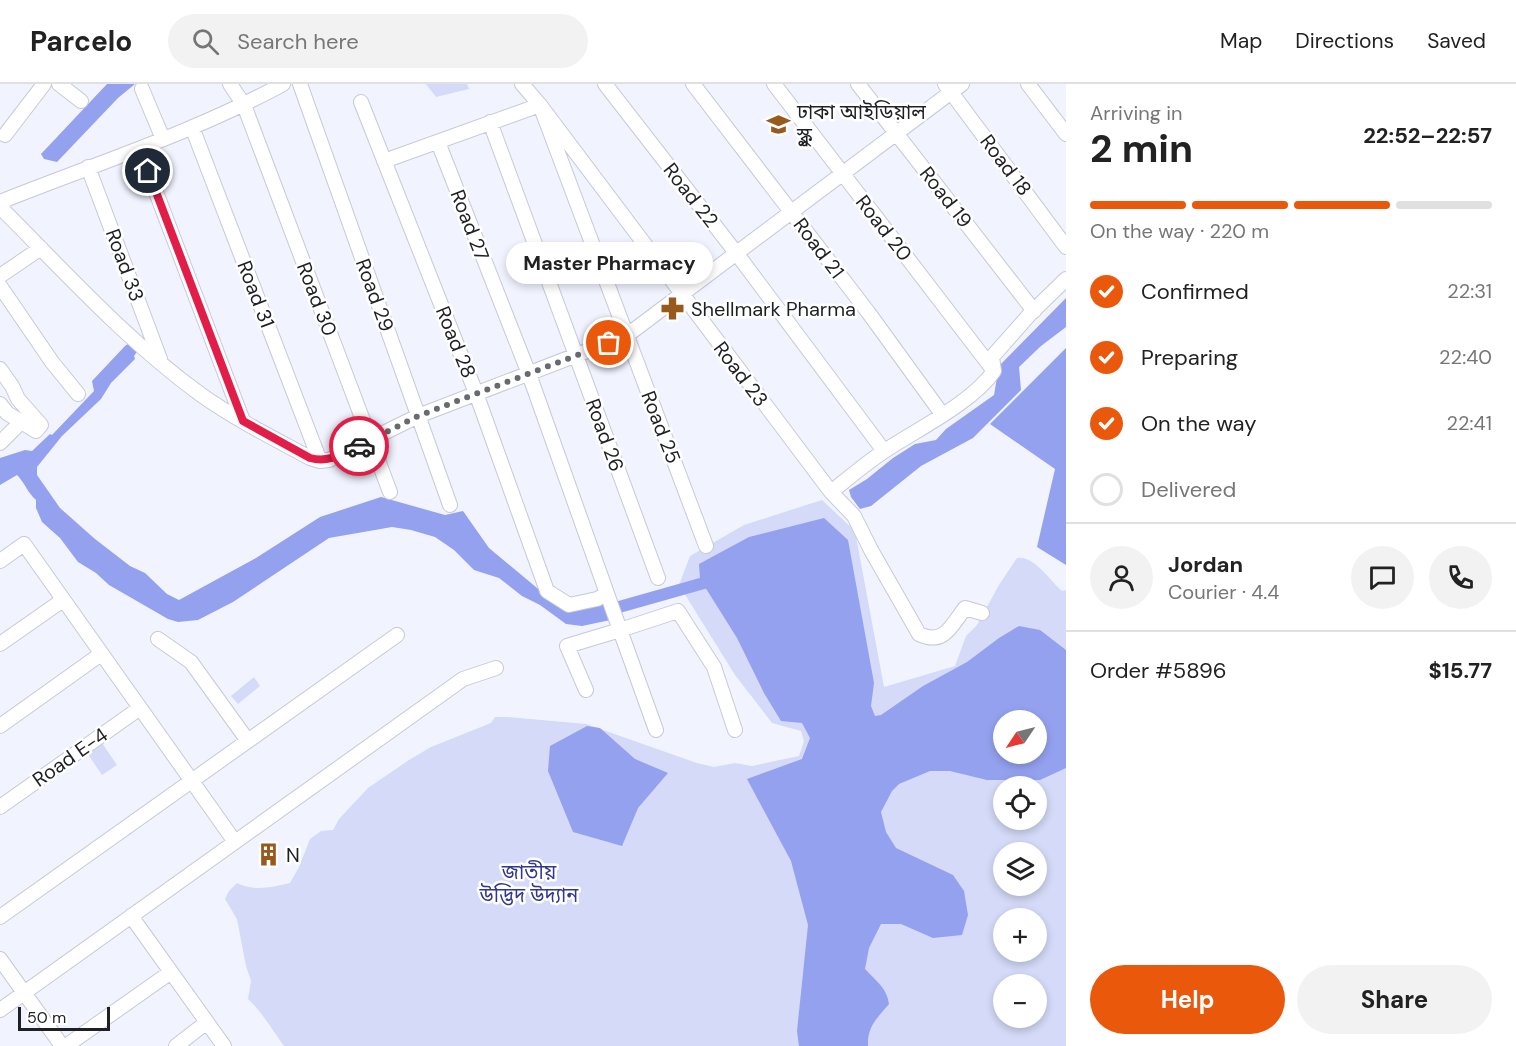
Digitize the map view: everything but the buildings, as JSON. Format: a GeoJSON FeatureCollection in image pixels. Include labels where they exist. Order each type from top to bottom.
{"type":"FeatureCollection","features":[{"type":"Feature","properties":{"kind":"street"},"geometry":{"type":"LineString","coordinates":[[5,135],[44,84]]}},
{"type":"Feature","properties":{"kind":"street"},"geometry":{"type":"LineString","coordinates":[[59,84],[81,101]]}},
{"type":"Feature","properties":{"kind":"street","name":"Road 30"},"geometry":{"type":"LineString","coordinates":[[230,84],[244,105],[390,492]]}},
{"type":"Feature","properties":{"kind":"street"},"geometry":{"type":"LineString","coordinates":[[0,202],[88,167],[140,150],[244,105],[283,84]]}},
{"type":"Feature","properties":{"kind":"street","name":"Road 29"},"geometry":{"type":"LineString","coordinates":[[300,84],[450,505]]}},
{"type":"Feature","properties":{"kind":"street","name":"Road 23"},"geometry":{"type":"LineString","coordinates":[[522,84],[831,492],[854,516],[870,550],[919,634],[931,640],[942,637],[965,608],[982,612]]}},
{"type":"Feature","properties":{"kind":"street","name":"Road 22"},"geometry":{"type":"LineString","coordinates":[[605,84],[884,451]]}},
{"type":"Feature","properties":{"kind":"street","name":"Road 21"},"geometry":{"type":"LineString","coordinates":[[693,84],[868,312],[942,414]]}},
{"type":"Feature","properties":{"kind":"street","name":"Road 20"},"geometry":{"type":"LineString","coordinates":[[774,84],[994,371]]}},
{"type":"Feature","properties":{"kind":"street","name":"Road 19"},"geometry":{"type":"LineString","coordinates":[[858,84],[1034,311]]}},
{"type":"Feature","properties":{"kind":"street"},"geometry":{"type":"LineString","coordinates":[[1028,84],[1066,135]]}},
{"type":"Feature","properties":{"kind":"street"},"geometry":{"type":"LineString","coordinates":[[0,207],[124,330],[200,394],[310,458],[320,461],[329,460],[418,416],[626,336],[792,213],[953,87]]}},
{"type":"Feature","properties":{"kind":"street","name":"Road 18"},"geometry":{"type":"LineString","coordinates":[[953,87],[1066,247]]}},
{"type":"Feature","properties":{"kind":"street"},"geometry":{"type":"LineString","coordinates":[[142,89],[163,139]]}},
{"type":"Feature","properties":{"kind":"street","name":"Road 28"},"geometry":{"type":"LineString","coordinates":[[361,102],[476,393],[547,591],[569,605],[597,599],[608,594]]}},
{"type":"Feature","properties":{"kind":"street"},"geometry":{"type":"LineString","coordinates":[[384,161],[540,105]]}},
{"type":"Feature","properties":{"kind":"street","name":"Road 25"},"geometry":{"type":"LineString","coordinates":[[540,105],[706,546]]}},
{"type":"Feature","properties":{"kind":"street","name":"Road 26"},"geometry":{"type":"LineString","coordinates":[[490,122],[658,578]]}},
{"type":"Feature","properties":{"kind":"street","name":"Road 31"},"geometry":{"type":"LineString","coordinates":[[192,127],[320,461]]}},
{"type":"Feature","properties":{"kind":"street","name":"Road 27"},"geometry":{"type":"LineString","coordinates":[[438,142],[529,374],[656,730]]}},
{"type":"Feature","properties":{"kind":"street"},"geometry":{"type":"LineString","coordinates":[[140,150],[243,421]]}},
{"type":"Feature","properties":{"kind":"street","name":"Road 33"},"geometry":{"type":"LineString","coordinates":[[88,167],[161,362]]}},
{"type":"Feature","properties":{"kind":"street"},"geometry":{"type":"LineString","coordinates":[[0,276],[41,248]]}},
{"type":"Feature","properties":{"kind":"street"},"geometry":{"type":"LineString","coordinates":[[831,492],[884,451],[987,382],[994,371],[992,357],[1066,279]]}},
{"type":"Feature","properties":{"kind":"street"},"geometry":{"type":"LineString","coordinates":[[0,286],[52,362],[78,394]]}},
{"type":"Feature","properties":{"kind":"street"},"geometry":{"type":"LineString","coordinates":[[0,369],[18,399],[41,425],[36,431],[7,413],[0,404]]}},
{"type":"Feature","properties":{"kind":"street"},"geometry":{"type":"LineString","coordinates":[[0,443],[21,422]]}},
{"type":"Feature","properties":{"kind":"street"},"geometry":{"type":"LineString","coordinates":[[0,561],[24,544],[235,842]]}},
{"type":"Feature","properties":{"kind":"street"},"geometry":{"type":"LineString","coordinates":[[0,644],[63,600]]}},
{"type":"Feature","properties":{"kind":"street"},"geometry":{"type":"LineString","coordinates":[[586,690],[567,646],[678,611],[714,667],[735,730]]}},
{"type":"Feature","properties":{"kind":"street"},"geometry":{"type":"LineString","coordinates":[[0,917],[397,635]]}},
{"type":"Feature","properties":{"kind":"street"},"geometry":{"type":"LineString","coordinates":[[159,639],[191,662],[248,741]]}},
{"type":"Feature","properties":{"kind":"street"},"geometry":{"type":"LineString","coordinates":[[0,726],[101,654]]}},
{"type":"Feature","properties":{"kind":"street"},"geometry":{"type":"LineString","coordinates":[[0,1010],[463,679],[496,668]]}},
{"type":"Feature","properties":{"kind":"street","name":"Road E-4"},"geometry":{"type":"LineString","coordinates":[[0,807],[140,708]]}},
{"type":"Feature","properties":{"kind":"street"},"geometry":{"type":"LineString","coordinates":[[131,916],[224,1046]]}},
{"type":"Feature","properties":{"kind":"street"},"geometry":{"type":"LineString","coordinates":[[0,958],[64,1046],[171,972]]}},
{"type":"Feature","properties":{"kind":"street"},"geometry":{"type":"LineString","coordinates":[[176,1046],[207,1022]]}},
{"type":"Feature","properties":{"kind":"green space"},"geometry":{"type":"Polygon","coordinates":[[[426,84],[467,84],[469,89],[436,97],[426,84]]]}},
{"type":"Feature","properties":{"kind":"green space","name":"জাতীয় উদ্ভিদ উদ্যান"},"geometry":{"type":"Polygon","coordinates":[[[822,500],[855,531],[884,687],[955,666],[966,636],[977,625],[1017,558],[1030,560],[1062,591],[1066,590],[1066,1046],[284,1046],[248,999],[251,981],[237,919],[225,899],[237,883],[257,888],[290,883],[310,839],[321,831],[333,830],[339,819],[368,788],[431,747],[491,723],[495,717],[507,717],[586,724],[714,767],[735,763],[752,766],[799,756],[804,741],[801,731],[772,723],[735,675],[679,585],[690,556],[744,525],[822,500]]]}},
{"type":"Feature","properties":{"kind":"green space"},"geometry":{"type":"Polygon","coordinates":[[[254,677],[260,686],[238,704],[231,696],[254,677]]]}},
{"type":"Feature","properties":{"kind":"green space"},"geometry":{"type":"Polygon","coordinates":[[[102,743],[117,765],[102,775],[87,753],[102,743]]]}},
{"type":"Feature","properties":{"kind":"water"},"geometry":{"type":"Polygon","coordinates":[[[107,84],[135,84],[118,98],[57,162],[44,159],[41,154],[107,84]]]}},
{"type":"Feature","properties":{"kind":"water"},"geometry":{"type":"Polygon","coordinates":[[[1066,298],[1066,327],[1019,367],[1021,390],[973,438],[921,466],[871,506],[860,509],[849,490],[915,444],[936,440],[946,429],[994,395],[999,366],[1066,298]]]}},
{"type":"Feature","properties":{"kind":"water"},"geometry":{"type":"Polygon","coordinates":[[[132,341],[140,347],[134,356],[135,359],[111,383],[101,399],[62,436],[37,467],[37,475],[60,508],[130,566],[145,573],[167,594],[179,600],[256,558],[320,517],[381,497],[445,515],[463,511],[489,548],[549,598],[608,598],[615,619],[582,626],[566,624],[540,605],[522,596],[499,578],[474,570],[454,550],[435,537],[392,527],[329,538],[233,602],[198,620],[178,622],[168,619],[109,585],[96,573],[78,562],[60,538],[42,522],[36,508],[36,500],[17,475],[0,485],[0,458],[25,450],[32,451],[50,434],[52,435],[94,391],[92,381],[132,341]]]}},
{"type":"Feature","properties":{"kind":"water"},"geometry":{"type":"Polygon","coordinates":[[[1066,348],[1066,565],[1037,547],[1055,469],[990,424],[1066,348]]]}},
{"type":"Feature","properties":{"kind":"water"},"geometry":{"type":"Polygon","coordinates":[[[824,518],[848,540],[874,683],[871,706],[875,716],[881,715],[923,686],[967,662],[1019,626],[1040,630],[1066,650],[1066,768],[1047,777],[993,776],[993,780],[950,771],[930,771],[899,784],[892,791],[881,812],[886,832],[896,848],[953,875],[964,891],[968,915],[962,935],[933,938],[901,924],[881,924],[869,948],[865,969],[883,989],[889,1004],[871,1028],[868,1046],[799,1046],[797,1031],[808,925],[791,861],[747,779],[802,759],[810,738],[802,723],[781,721],[764,693],[737,638],[700,579],[699,564],[749,537],[824,518]]]}},
{"type":"Feature","properties":{"kind":"water"},"geometry":{"type":"Polygon","coordinates":[[[587,726],[600,728],[635,759],[668,773],[638,808],[622,846],[573,832],[548,771],[550,746],[587,726]]]}},
{"type":"Feature","properties":{"kind":"waterway"},"geometry":{"type":"LineString","coordinates":[[605,611],[718,579]]}},
{"type":"Feature","properties":{"kind":"way so far"},"geometry":{"type":"LineString","coordinates":[[359,446],[418,416],[609,343]]}},
{"type":"Feature","properties":{"kind":"place","name":"ঢাকা আইডিয়াল স্কুল"},"geometry":{"type":"Point","coordinates":[779,124]}},
{"type":"Feature","properties":{"kind":"place","name":"Shellmark Pharma"},"geometry":{"type":"Point","coordinates":[673,309]}},
{"type":"Feature","properties":{"kind":"place","name":"Master Pharmacy"},"geometry":{"type":"Point","coordinates":[609,343]}},
{"type":"Feature","properties":{"kind":"place","name":"N"},"geometry":{"type":"Point","coordinates":[268,855]}},
{"type":"Feature","properties":{"kind":"route"},"geometry":{"type":"LineString","coordinates":[[148,171],[243,421],[310,458],[320,461],[329,460],[359,446]]}}]}
